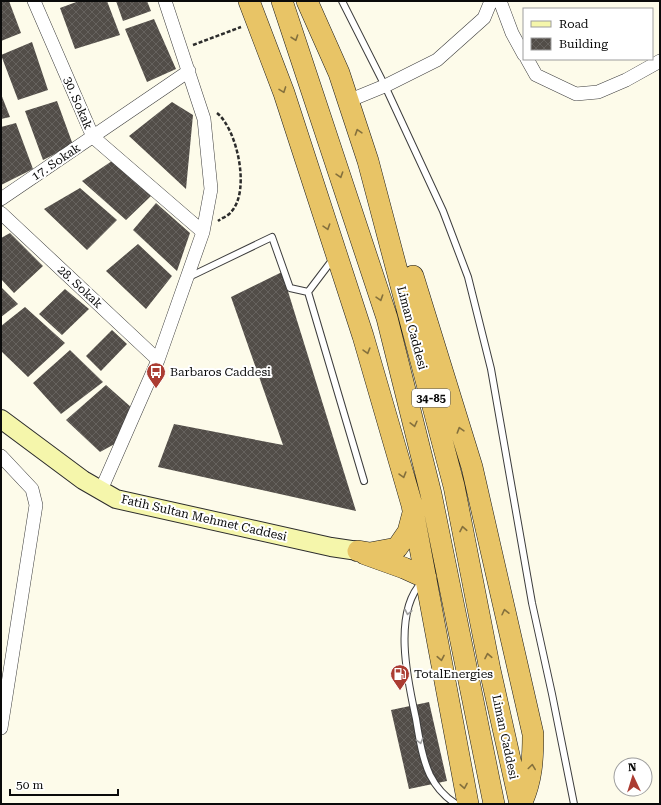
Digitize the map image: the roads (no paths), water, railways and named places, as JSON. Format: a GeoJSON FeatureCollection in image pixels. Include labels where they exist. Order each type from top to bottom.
{"type":"FeatureCollection","features":[{"type":"Feature","properties":{"kind":"highway"},"geometry":{"type":"LineString","coordinates":[[249,1],[284,93],[363,336],[414,513],[468,804]]}},
{"type":"Feature","properties":{"kind":"highway","name":"Liman Caddesi"},"geometry":{"type":"LineString","coordinates":[[282,1],[387,318],[431,494],[494,804]]}},
{"type":"Feature","properties":{"kind":"highway","name":"Liman Caddesi"},"geometry":{"type":"LineString","coordinates":[[307,1],[339,73],[368,161],[454,486],[490,670],[520,804]]}},
{"type":"Feature","properties":{"kind":"highway"},"geometry":{"type":"LineString","coordinates":[[368,161],[397,226],[472,467],[533,734],[533,764],[528,791],[520,804]]}},
{"type":"Feature","properties":{"kind":"highway"},"geometry":{"type":"LineString","coordinates":[[358,551],[370,552],[397,548],[408,532],[414,513]]}},
{"type":"Feature","properties":{"kind":"highway"},"geometry":{"type":"LineString","coordinates":[[358,551],[426,578]]}},
{"type":"Feature","properties":{"kind":"main road","name":"Fatih Sultan Mehmet Caddesi"},"geometry":{"type":"LineString","coordinates":[[1,419],[83,480],[116,499],[331,547],[358,551]]}},
{"type":"Feature","properties":{"kind":"street","name":"30. Sokak"},"geometry":{"type":"LineString","coordinates":[[34,1],[93,137],[203,232]]}},
{"type":"Feature","properties":{"kind":"street"},"geometry":{"type":"LineString","coordinates":[[101,490],[158,360],[203,232],[211,189],[204,119],[165,1]]}},
{"type":"Feature","properties":{"kind":"street"},"geometry":{"type":"LineString","coordinates":[[348,101],[385,86],[437,60],[484,18],[491,1]]}},
{"type":"Feature","properties":{"kind":"street"},"geometry":{"type":"LineString","coordinates":[[500,1],[512,34],[523,52]]}},
{"type":"Feature","properties":{"kind":"street"},"geometry":{"type":"LineString","coordinates":[[528,60],[536,75],[576,94],[598,92],[626,80],[660,61]]}},
{"type":"Feature","properties":{"kind":"street","name":"17. Sokak"},"geometry":{"type":"LineString","coordinates":[[1,199],[189,70]]}},
{"type":"Feature","properties":{"kind":"street","name":"28. Sokak"},"geometry":{"type":"LineString","coordinates":[[1,213],[158,360]]}},
{"type":"Feature","properties":{"kind":"street"},"geometry":{"type":"LineString","coordinates":[[1,456],[32,489],[36,505],[1,728]]}},
{"type":"Feature","properties":{"kind":"lane"},"geometry":{"type":"LineString","coordinates":[[342,1],[385,86],[444,211],[468,277],[491,369],[532,604],[574,804]]}},
{"type":"Feature","properties":{"kind":"lane"},"geometry":{"type":"LineString","coordinates":[[187,277],[272,237],[290,288],[308,292]]}},
{"type":"Feature","properties":{"kind":"lane"},"geometry":{"type":"LineString","coordinates":[[308,292],[336,254]]}},
{"type":"Feature","properties":{"kind":"lane"},"geometry":{"type":"LineString","coordinates":[[308,292],[364,481]]}},
{"type":"Feature","properties":{"kind":"lane"},"geometry":{"type":"LineString","coordinates":[[426,578],[419,586],[411,600],[404,631],[406,667],[419,734],[430,775],[445,797],[456,804]]}},
{"type":"Feature","properties":{"kind":"place","name":"Barbaros Caddesi"},"geometry":{"type":"Point","coordinates":[156,389]}},
{"type":"Feature","properties":{"kind":"place","name":"TotalEnergies"},"geometry":{"type":"Point","coordinates":[400,691]}}]}
